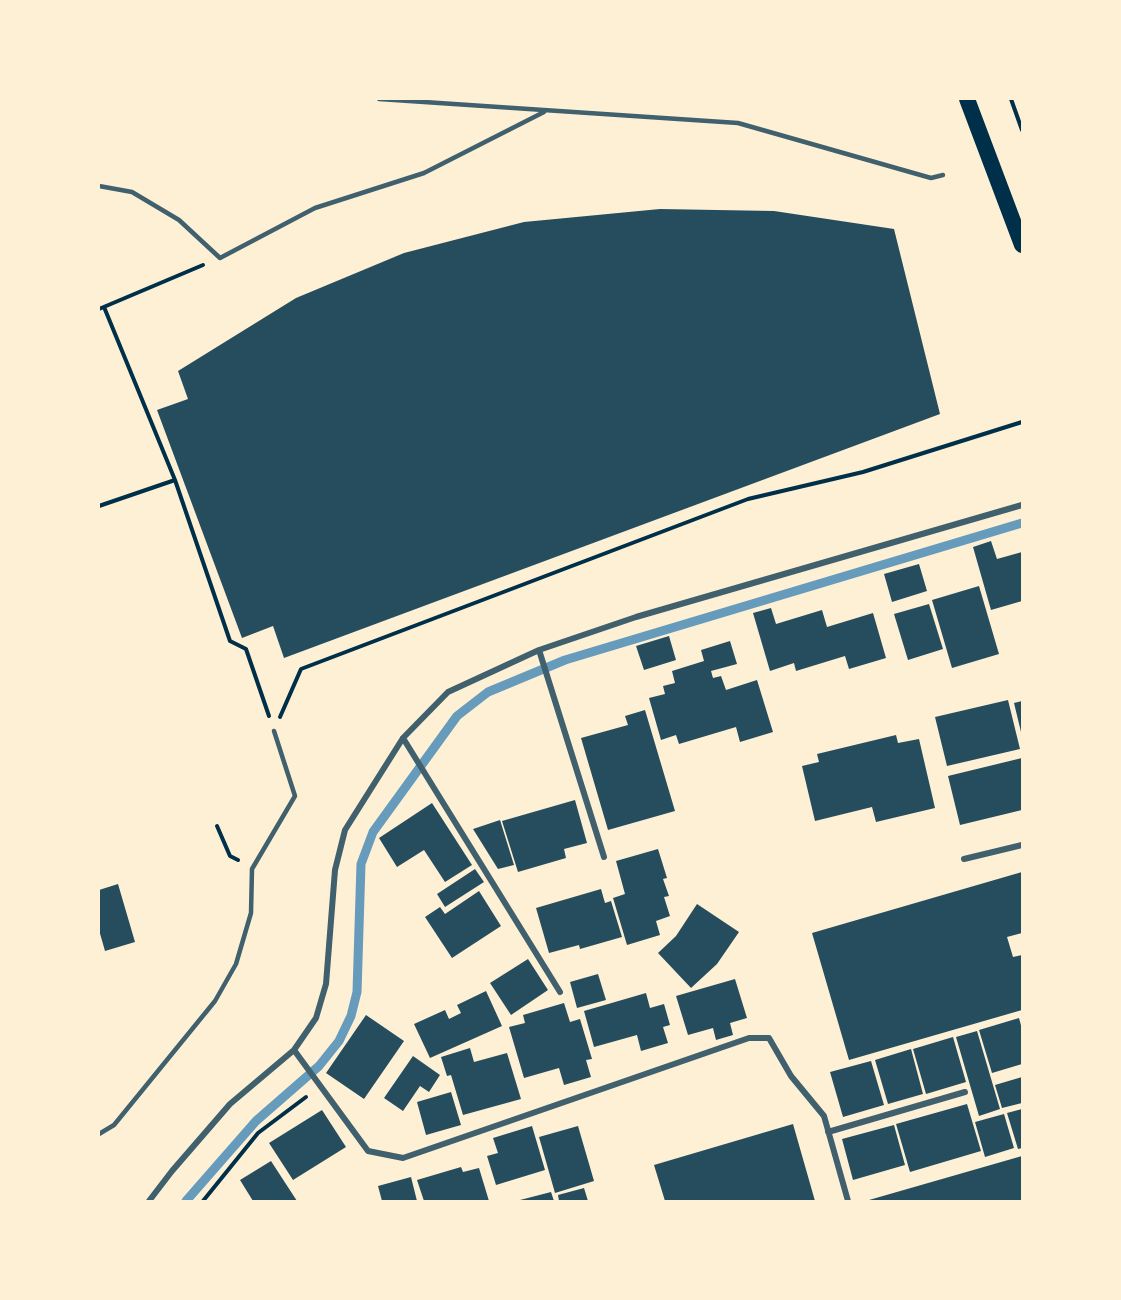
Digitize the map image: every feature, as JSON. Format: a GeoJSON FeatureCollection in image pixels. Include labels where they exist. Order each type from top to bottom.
{"type":"FeatureCollection","features":[{"type":"Feature","properties":{"kind":"highway"},"geometry":{"type":"LineString","coordinates":[[967,99],[1022,244]]}},
{"type":"Feature","properties":{"kind":"street"},"geometry":{"type":"LineString","coordinates":[[149,1201],[230,1104],[294,1050],[316,1018],[326,984],[335,870],[345,830],[403,738],[448,692],[539,650],[636,617],[1022,505]]}},
{"type":"Feature","properties":{"kind":"street"},"geometry":{"type":"LineString","coordinates":[[539,650],[604,857]]}},
{"type":"Feature","properties":{"kind":"street"},"geometry":{"type":"LineString","coordinates":[[403,738],[560,992]]}},
{"type":"Feature","properties":{"kind":"street"},"geometry":{"type":"LineString","coordinates":[[964,859],[1022,845]]}},
{"type":"Feature","properties":{"kind":"street"},"geometry":{"type":"LineString","coordinates":[[294,1050],[368,1151],[403,1158],[749,1038],[769,1038],[791,1076],[824,1116],[848,1201]]}},
{"type":"Feature","properties":{"kind":"street"},"geometry":{"type":"LineString","coordinates":[[828,1132],[965,1092]]}},
{"type":"Feature","properties":{"kind":"lane"},"geometry":{"type":"LineString","coordinates":[[379,99],[545,112],[738,123],[931,178],[943,175]]}},
{"type":"Feature","properties":{"kind":"lane"},"geometry":{"type":"LineString","coordinates":[[99,186],[132,192],[179,220],[220,258],[315,208],[424,173],[545,112]]}},
{"type":"Feature","properties":{"kind":"lane"},"geometry":{"type":"LineString","coordinates":[[99,1134],[114,1125],[215,1001],[236,964],[250,913],[252,869],[295,796],[274,731]]}},
{"type":"Feature","properties":{"kind":"path"},"geometry":{"type":"LineString","coordinates":[[1011,99],[1022,130]]}},
{"type":"Feature","properties":{"kind":"path"},"geometry":{"type":"LineString","coordinates":[[220,258],[101,308],[175,480],[230,641],[246,649],[274,731]]}},
{"type":"Feature","properties":{"kind":"path"},"geometry":{"type":"LineString","coordinates":[[274,731],[301,669],[748,499],[863,472],[1022,422]]}},
{"type":"Feature","properties":{"kind":"path"},"geometry":{"type":"LineString","coordinates":[[99,506],[175,480]]}},
{"type":"Feature","properties":{"kind":"path"},"geometry":{"type":"LineString","coordinates":[[217,826],[230,856],[252,869]]}},
{"type":"Feature","properties":{"kind":"path"},"geometry":{"type":"LineString","coordinates":[[203,1201],[258,1133],[319,1084]]}},
{"type":"Feature","properties":{"kind":"building"},"geometry":{"type":"Polygon","coordinates":[[[660,209],[774,211],[894,229],[940,414],[284,658],[273,626],[242,638],[157,410],[188,399],[178,371],[296,298],[404,253],[524,222],[660,209]]]}},
{"type":"Feature","properties":{"kind":"building"},"geometry":{"type":"Polygon","coordinates":[[[991,541],[997,559],[1022,552],[1022,601],[991,610],[973,547],[991,541]]]}},
{"type":"Feature","properties":{"kind":"building"},"geometry":{"type":"Polygon","coordinates":[[[919,564],[927,591],[892,602],[884,574],[919,564]]]}},
{"type":"Feature","properties":{"kind":"building"},"geometry":{"type":"Polygon","coordinates":[[[979,586],[999,654],[952,668],[932,600],[979,586]]]}},
{"type":"Feature","properties":{"kind":"building"},"geometry":{"type":"Polygon","coordinates":[[[929,604],[943,649],[908,660],[894,614],[929,604]]]}},
{"type":"Feature","properties":{"kind":"building"},"geometry":{"type":"Polygon","coordinates":[[[771,608],[776,624],[822,610],[827,627],[873,613],[886,658],[849,669],[845,656],[796,671],[794,663],[770,671],[753,613],[771,608]]]}},
{"type":"Feature","properties":{"kind":"building"},"geometry":{"type":"Polygon","coordinates":[[[669,636],[676,660],[644,670],[636,646],[669,636]]]}},
{"type":"Feature","properties":{"kind":"building"},"geometry":{"type":"Polygon","coordinates":[[[730,641],[737,664],[711,671],[713,678],[721,676],[726,690],[757,680],[773,732],[740,742],[736,727],[679,744],[676,735],[661,740],[649,698],[665,694],[663,686],[675,683],[672,671],[704,661],[701,650],[730,641]]]}},
{"type":"Feature","properties":{"kind":"building"},"geometry":{"type":"Polygon","coordinates":[[[1008,700],[1020,749],[947,766],[935,717],[1008,700]]]}},
{"type":"Feature","properties":{"kind":"building"},"geometry":{"type":"Polygon","coordinates":[[[1022,701],[1022,731],[1021,732],[1014,703],[1022,701]]]}},
{"type":"Feature","properties":{"kind":"building"},"geometry":{"type":"Polygon","coordinates":[[[645,710],[675,811],[608,830],[581,738],[628,725],[625,716],[645,710]]]}},
{"type":"Feature","properties":{"kind":"building"},"geometry":{"type":"Polygon","coordinates":[[[896,735],[898,743],[919,739],[935,808],[876,822],[872,807],[815,821],[802,766],[819,762],[817,754],[896,735]]]}},
{"type":"Feature","properties":{"kind":"building"},"geometry":{"type":"Polygon","coordinates":[[[1022,758],[1022,810],[960,825],[948,776],[1022,758]]]}},
{"type":"Feature","properties":{"kind":"building"},"geometry":{"type":"Polygon","coordinates":[[[575,800],[587,843],[564,849],[566,858],[518,872],[502,821],[575,800]]]}},
{"type":"Feature","properties":{"kind":"building"},"geometry":{"type":"Polygon","coordinates":[[[432,803],[472,865],[445,882],[424,850],[397,867],[379,838],[432,803]]]}},
{"type":"Feature","properties":{"kind":"building"},"geometry":{"type":"Polygon","coordinates":[[[500,820],[514,865],[498,869],[473,829],[500,820]]]}},
{"type":"Feature","properties":{"kind":"building"},"geometry":{"type":"Polygon","coordinates":[[[658,849],[667,878],[663,879],[669,896],[664,897],[670,916],[656,921],[660,935],[627,945],[613,898],[625,894],[616,861],[658,849]]]}},
{"type":"Feature","properties":{"kind":"building"},"geometry":{"type":"Polygon","coordinates":[[[475,869],[484,882],[445,907],[437,894],[475,869]]]}},
{"type":"Feature","properties":{"kind":"building"},"geometry":{"type":"Polygon","coordinates":[[[1022,872],[1022,933],[1007,937],[1013,957],[1022,955],[1022,1010],[849,1060],[812,933],[1022,872]]]}},
{"type":"Feature","properties":{"kind":"building"},"geometry":{"type":"Polygon","coordinates":[[[118,884],[135,942],[105,951],[99,930],[99,890],[118,884]]]}},
{"type":"Feature","properties":{"kind":"building"},"geometry":{"type":"Polygon","coordinates":[[[601,889],[605,903],[611,901],[622,937],[580,949],[579,945],[549,953],[536,908],[601,889]]]}},
{"type":"Feature","properties":{"kind":"building"},"geometry":{"type":"Polygon","coordinates":[[[479,891],[501,926],[452,958],[425,917],[440,907],[445,914],[479,891]]]}},
{"type":"Feature","properties":{"kind":"building"},"geometry":{"type":"Polygon","coordinates":[[[697,904],[739,932],[717,964],[691,988],[658,953],[676,936],[697,904]]]}},
{"type":"Feature","properties":{"kind":"building"},"geometry":{"type":"Polygon","coordinates":[[[528,959],[548,990],[511,1015],[490,983],[528,959]]]}},
{"type":"Feature","properties":{"kind":"building"},"geometry":{"type":"Polygon","coordinates":[[[598,974],[606,1000],[577,1008],[570,982],[598,974]]]}},
{"type":"Feature","properties":{"kind":"building"},"geometry":{"type":"Polygon","coordinates":[[[735,979],[747,1018],[730,1023],[733,1035],[716,1040],[713,1028],[688,1035],[676,996],[735,979]]]}},
{"type":"Feature","properties":{"kind":"building"},"geometry":{"type":"Polygon","coordinates":[[[486,991],[502,1026],[430,1058],[414,1024],[445,1010],[449,1019],[461,1013],[457,1005],[486,991]]]}},
{"type":"Feature","properties":{"kind":"building"},"geometry":{"type":"Polygon","coordinates":[[[646,993],[650,1008],[664,1004],[670,1025],[663,1027],[668,1043],[641,1051],[637,1035],[594,1047],[584,1011],[646,993]]]}},
{"type":"Feature","properties":{"kind":"building"},"geometry":{"type":"Polygon","coordinates":[[[564,1003],[570,1022],[580,1019],[592,1059],[586,1060],[591,1077],[564,1085],[559,1068],[524,1078],[509,1027],[525,1023],[523,1015],[564,1003]]]}},
{"type":"Feature","properties":{"kind":"building"},"geometry":{"type":"Polygon","coordinates":[[[366,1015],[404,1041],[364,1099],[326,1073],[366,1015]]]}},
{"type":"Feature","properties":{"kind":"building"},"geometry":{"type":"Polygon","coordinates":[[[1019,1018],[1022,1029],[1022,1064],[992,1073],[979,1030],[1019,1018]]]}},
{"type":"Feature","properties":{"kind":"building"},"geometry":{"type":"Polygon","coordinates":[[[977,1031],[1000,1109],[979,1116],[956,1037],[977,1031]]]}},
{"type":"Feature","properties":{"kind":"building"},"geometry":{"type":"Polygon","coordinates":[[[953,1037],[966,1082],[926,1094],[913,1049],[953,1037]]]}},
{"type":"Feature","properties":{"kind":"building"},"geometry":{"type":"Polygon","coordinates":[[[470,1048],[474,1062],[507,1053],[521,1099],[463,1115],[451,1075],[447,1076],[441,1057],[470,1048]]]}},
{"type":"Feature","properties":{"kind":"building"},"geometry":{"type":"Polygon","coordinates":[[[911,1049],[923,1094],[888,1104],[875,1060],[911,1049]]]}},
{"type":"Feature","properties":{"kind":"building"},"geometry":{"type":"Polygon","coordinates":[[[413,1056],[440,1075],[429,1092],[420,1086],[403,1111],[384,1098],[413,1056]]]}},
{"type":"Feature","properties":{"kind":"building"},"geometry":{"type":"Polygon","coordinates":[[[871,1061],[884,1105],[843,1117],[830,1072],[871,1061]]]}},
{"type":"Feature","properties":{"kind":"building"},"geometry":{"type":"Polygon","coordinates":[[[1022,1077],[1022,1103],[1002,1108],[995,1085],[1022,1077]]]}},
{"type":"Feature","properties":{"kind":"building"},"geometry":{"type":"Polygon","coordinates":[[[451,1092],[461,1125],[426,1135],[417,1102],[451,1092]]]}},
{"type":"Feature","properties":{"kind":"building"},"geometry":{"type":"Polygon","coordinates":[[[967,1104],[981,1151],[910,1172],[896,1124],[967,1104]]]}},
{"type":"Feature","properties":{"kind":"building"},"geometry":{"type":"Polygon","coordinates":[[[1022,1109],[1022,1148],[1018,1149],[1007,1113],[1022,1109]]]}},
{"type":"Feature","properties":{"kind":"building"},"geometry":{"type":"Polygon","coordinates":[[[322,1110],[346,1147],[293,1180],[269,1143],[322,1110]]]}},
{"type":"Feature","properties":{"kind":"building"},"geometry":{"type":"Polygon","coordinates":[[[1004,1114],[1014,1148],[985,1157],[975,1122],[1004,1114]]]}},
{"type":"Feature","properties":{"kind":"building"},"geometry":{"type":"Polygon","coordinates":[[[793,1124],[815,1201],[665,1201],[654,1165],[793,1124]]]}},
{"type":"Feature","properties":{"kind":"building"},"geometry":{"type":"Polygon","coordinates":[[[894,1125],[905,1165],[853,1180],[842,1139],[894,1125]]]}},
{"type":"Feature","properties":{"kind":"building"},"geometry":{"type":"Polygon","coordinates":[[[532,1126],[545,1170],[496,1185],[487,1156],[498,1153],[493,1138],[532,1126]]]}},
{"type":"Feature","properties":{"kind":"building"},"geometry":{"type":"Polygon","coordinates":[[[578,1126],[594,1181],[555,1193],[539,1137],[578,1126]]]}},
{"type":"Feature","properties":{"kind":"building"},"geometry":{"type":"Polygon","coordinates":[[[1022,1156],[1022,1201],[869,1201],[869,1200],[1022,1156]]]}},
{"type":"Feature","properties":{"kind":"building"},"geometry":{"type":"Polygon","coordinates":[[[271,1161],[297,1201],[253,1201],[240,1180],[271,1161]]]}},
{"type":"Feature","properties":{"kind":"building"},"geometry":{"type":"Polygon","coordinates":[[[461,1167],[463,1172],[479,1168],[489,1201],[424,1201],[417,1180],[461,1167]]]}},
{"type":"Feature","properties":{"kind":"building"},"geometry":{"type":"Polygon","coordinates":[[[411,1177],[417,1201],[382,1201],[378,1186],[411,1177]]]}},
{"type":"Feature","properties":{"kind":"building"},"geometry":{"type":"Polygon","coordinates":[[[584,1188],[588,1201],[559,1201],[558,1195],[584,1188]]]}},
{"type":"Feature","properties":{"kind":"building"},"geometry":{"type":"Polygon","coordinates":[[[551,1192],[554,1201],[520,1201],[520,1200],[551,1192]]]}},
{"type":"Feature","properties":{"kind":"waterway"},"geometry":{"type":"LineString","coordinates":[[186,1201],[256,1121],[319,1066],[339,1041],[351,1016],[357,992],[361,864],[373,832],[457,716],[488,692],[565,660],[1022,523]]}}]}
